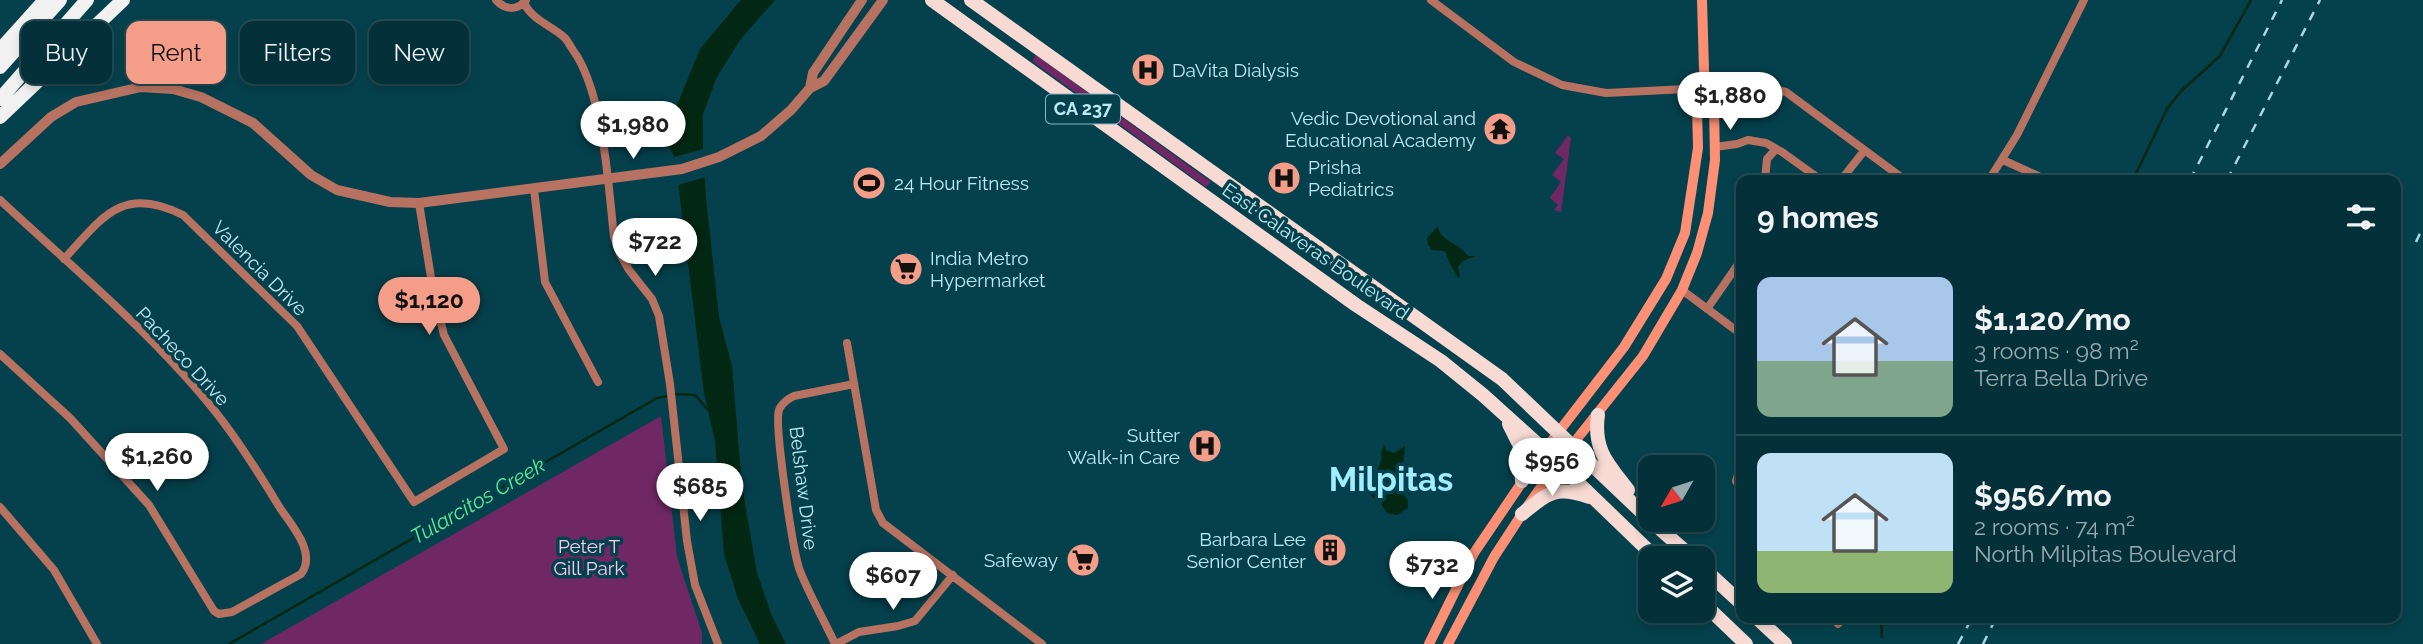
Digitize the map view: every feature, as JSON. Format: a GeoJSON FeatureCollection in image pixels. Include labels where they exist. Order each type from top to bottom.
{"type":"FeatureCollection","features":[{"type":"Feature","properties":{"kind":"highway"},"geometry":{"type":"LineString","coordinates":[[0,50],[45,0]]}},
{"type":"Feature","properties":{"kind":"highway"},"geometry":{"type":"LineString","coordinates":[[0,67],[60,0]]}},
{"type":"Feature","properties":{"kind":"highway"},"geometry":{"type":"LineString","coordinates":[[0,99],[87,0]]}},
{"type":"Feature","properties":{"kind":"highway"},"geometry":{"type":"LineString","coordinates":[[0,117],[123,0]]}},
{"type":"Feature","properties":{"kind":"highway","name":"East Calaveras Boulevard"},"geometry":{"type":"LineString","coordinates":[[932,0],[1356,305],[1441,361],[1483,394],[1643,546]]}},
{"type":"Feature","properties":{"kind":"highway","name":"East Calaveras Boulevard"},"geometry":{"type":"LineString","coordinates":[[971,0],[1502,379],[1638,508]]}},
{"type":"Feature","properties":{"kind":"highway"},"geometry":{"type":"LineString","coordinates":[[1483,394],[1514,430],[1521,450],[1522,481]]}},
{"type":"Feature","properties":{"kind":"highway"},"geometry":{"type":"LineString","coordinates":[[1598,415],[1596,430],[1600,450],[1638,502]]}},
{"type":"Feature","properties":{"kind":"highway"},"geometry":{"type":"LineString","coordinates":[[1522,514],[1548,495],[1562,489],[1593,499]]}},
{"type":"Feature","properties":{"kind":"highway","name":"East Calaveras Boulevard"},"geometry":{"type":"LineString","coordinates":[[1664,532],[1680,546]]}},
{"type":"Feature","properties":{"kind":"highway"},"geometry":{"type":"LineString","coordinates":[[1715,579],[1736,598]]}},
{"type":"Feature","properties":{"kind":"highway"},"geometry":{"type":"LineString","coordinates":[[1715,614],[1746,644]]}},
{"type":"Feature","properties":{"kind":"highway"},"geometry":{"type":"LineString","coordinates":[[1762,623],[1785,644]]}},
{"type":"Feature","properties":{"kind":"main road"},"geometry":{"type":"LineString","coordinates":[[1448,644],[1494,557],[1522,514],[1643,356],[1682,290],[1697,253],[1708,213],[1715,160],[1714,105],[1706,88],[1702,0]]}},
{"type":"Feature","properties":{"kind":"main road"},"geometry":{"type":"LineString","coordinates":[[1429,644],[1474,553],[1544,450],[1624,348],[1670,270],[1685,233],[1698,149],[1697,106],[1706,88]]}},
{"type":"Feature","properties":{"kind":"street"},"geometry":{"type":"LineString","coordinates":[[496,0],[507,8],[519,7],[525,1],[533,16],[565,38],[578,57],[587,78],[597,111],[614,237],[625,262],[652,299],[659,316],[670,384],[687,541],[695,585],[718,644]]}},
{"type":"Feature","properties":{"kind":"street"},"geometry":{"type":"LineString","coordinates":[[810,88],[813,73],[862,0]]}},
{"type":"Feature","properties":{"kind":"street"},"geometry":{"type":"LineString","coordinates":[[0,164],[51,117],[76,102],[141,87],[173,89],[201,97],[253,123],[311,175],[337,190],[390,202],[419,203],[662,173],[719,157],[761,136],[810,88],[824,81],[883,0]]}},
{"type":"Feature","properties":{"kind":"street"},"geometry":{"type":"LineString","coordinates":[[1431,0],[1514,62],[1562,85],[1606,93],[1706,88],[1744,82],[1786,92],[1898,175]]}},
{"type":"Feature","properties":{"kind":"street"},"geometry":{"type":"LineString","coordinates":[[1992,175],[2017,135],[2084,0]]}},
{"type":"Feature","properties":{"kind":"street"},"geometry":{"type":"LineString","coordinates":[[1715,147],[1748,140],[1766,143],[1814,175]]}},
{"type":"Feature","properties":{"kind":"street"},"geometry":{"type":"LineString","coordinates":[[1765,175],[1767,159],[1776,149]]}},
{"type":"Feature","properties":{"kind":"street"},"geometry":{"type":"LineString","coordinates":[[1845,175],[1864,150]]}},
{"type":"Feature","properties":{"kind":"street"},"geometry":{"type":"LineString","coordinates":[[2003,160],[2036,175]]}},
{"type":"Feature","properties":{"kind":"street"},"geometry":{"type":"LineString","coordinates":[[534,189],[545,282],[598,382]]}},
{"type":"Feature","properties":{"kind":"street","name":"Pacheco Drive"},"geometry":{"type":"LineString","coordinates":[[0,200],[174,364],[215,411],[255,467],[303,544],[308,561],[301,574],[232,612],[219,614],[214,611],[149,505],[70,418],[0,354]]}},
{"type":"Feature","properties":{"kind":"street","name":"Valencia Drive"},"geometry":{"type":"LineString","coordinates":[[64,259],[115,208],[145,203],[164,205],[183,215],[297,326],[414,502],[504,449],[444,334],[433,290],[419,203]]}},
{"type":"Feature","properties":{"kind":"street"},"geometry":{"type":"LineString","coordinates":[[1707,309],[1736,267]]}},
{"type":"Feature","properties":{"kind":"street"},"geometry":{"type":"LineString","coordinates":[[1682,290],[1736,330]]}},
{"type":"Feature","properties":{"kind":"street"},"geometry":{"type":"LineString","coordinates":[[846,342],[876,510],[889,528],[1042,644]]}},
{"type":"Feature","properties":{"kind":"street","name":"Belshaw Drive"},"geometry":{"type":"LineString","coordinates":[[836,644],[800,570],[794,550],[780,440],[779,410],[794,396],[854,384]]}},
{"type":"Feature","properties":{"kind":"street"},"geometry":{"type":"LineString","coordinates":[[0,507],[54,570],[97,644]]}},
{"type":"Feature","properties":{"kind":"street"},"geometry":{"type":"LineString","coordinates":[[836,644],[859,632],[915,621],[953,575]]}},
{"type":"Feature","properties":{"kind":"green space"},"geometry":{"type":"Polygon","coordinates":[[[1036,55],[1211,182],[1206,187],[1032,61],[1036,55]]]}},
{"type":"Feature","properties":{"kind":"green space"},"geometry":{"type":"Polygon","coordinates":[[[1568,135],[1571,138],[1561,212],[1554,210],[1558,205],[1550,198],[1561,182],[1552,175],[1564,159],[1555,153],[1568,135]]]}},
{"type":"Feature","properties":{"kind":"green space","name":"Peter T Gill Park"},"geometry":{"type":"Polygon","coordinates":[[[661,416],[677,557],[702,633],[702,644],[261,644],[661,416]]]}},
{"type":"Feature","properties":{"kind":"shaded area"},"geometry":{"type":"Polygon","coordinates":[[[741,0],[775,0],[740,40],[717,77],[703,114],[706,198],[719,317],[732,366],[742,486],[757,573],[772,616],[786,644],[760,644],[738,599],[724,554],[715,441],[704,393],[675,158],[670,149],[670,122],[700,49],[741,0]]]}},
{"type":"Feature","properties":{"kind":"shaded area"},"geometry":{"type":"Polygon","coordinates":[[[1438,226],[1446,239],[1468,256],[1476,256],[1463,261],[1458,267],[1458,278],[1445,251],[1432,250],[1428,245],[1427,238],[1438,226]]]}},
{"type":"Feature","properties":{"kind":"shaded area"},"geometry":{"type":"Polygon","coordinates":[[[1384,445],[1386,450],[1394,453],[1405,446],[1403,468],[1411,493],[1409,495],[1405,490],[1401,492],[1408,500],[1408,508],[1397,515],[1387,513],[1381,504],[1383,502],[1378,502],[1368,492],[1369,482],[1379,467],[1384,445]]]}},
{"type":"Feature","properties":{"kind":"pier"},"geometry":{"type":"Polygon","coordinates":[[[707,148],[709,176],[675,186],[671,158],[707,148]]]}},
{"type":"Feature","properties":{"kind":"waterway"},"geometry":{"type":"LineString","coordinates":[[2135,175],[2167,109],[2181,91],[2220,56],[2251,0]]}},
{"type":"Feature","properties":{"kind":"waterway","name":"Tularcitos Creek"},"geometry":{"type":"LineString","coordinates":[[674,394],[695,395],[709,411]]}},
{"type":"Feature","properties":{"kind":"waterway","name":"Tularcitos Creek"},"geometry":{"type":"LineString","coordinates":[[229,644],[657,398],[668,396]]}},
{"type":"Feature","properties":{"kind":"waterway"},"geometry":{"type":"LineString","coordinates":[[1881,623],[1882,637]]}},
{"type":"Feature","properties":{"kind":"railway"},"geometry":{"type":"LineString","coordinates":[[2193,175],[2282,0]]}},
{"type":"Feature","properties":{"kind":"railway"},"geometry":{"type":"LineString","coordinates":[[2230,175],[2320,0]]}},
{"type":"Feature","properties":{"kind":"railway"},"geometry":{"type":"LineString","coordinates":[[2416,242],[2423,227]]}},
{"type":"Feature","properties":{"kind":"railway"},"geometry":{"type":"LineString","coordinates":[[1958,644],[1969,623]]}},
{"type":"Feature","properties":{"kind":"railway"},"geometry":{"type":"LineString","coordinates":[[1983,644],[1994,623]]}},
{"type":"Feature","properties":{"kind":"place","name":"DaVita Dialysis"},"geometry":{"type":"Point","coordinates":[1148,70]}},
{"type":"Feature","properties":{"kind":"place","name":"Vedic Devotional and Educational Academy"},"geometry":{"type":"Point","coordinates":[1500,129]}},
{"type":"Feature","properties":{"kind":"place","name":"Prisha Pediatrics"},"geometry":{"type":"Point","coordinates":[1284,178]}},
{"type":"Feature","properties":{"kind":"place","name":"24 Hour Fitness"},"geometry":{"type":"Point","coordinates":[869,183]}},
{"type":"Feature","properties":{"kind":"place","name":"India Metro Hypermarket"},"geometry":{"type":"Point","coordinates":[906,269]}},
{"type":"Feature","properties":{"kind":"place","name":"Sutter Walk-in Care"},"geometry":{"type":"Point","coordinates":[1205,446]}},
{"type":"Feature","properties":{"kind":"place","name":"Barbara Lee Senior Center"},"geometry":{"type":"Point","coordinates":[1330,550]}},
{"type":"Feature","properties":{"kind":"place","name":"Safeway"},"geometry":{"type":"Point","coordinates":[1083,560]}},
{"type":"Feature","properties":{"kind":"district","name":"Milpitas"},"geometry":{"type":"Point","coordinates":[1391,479]}}]}
